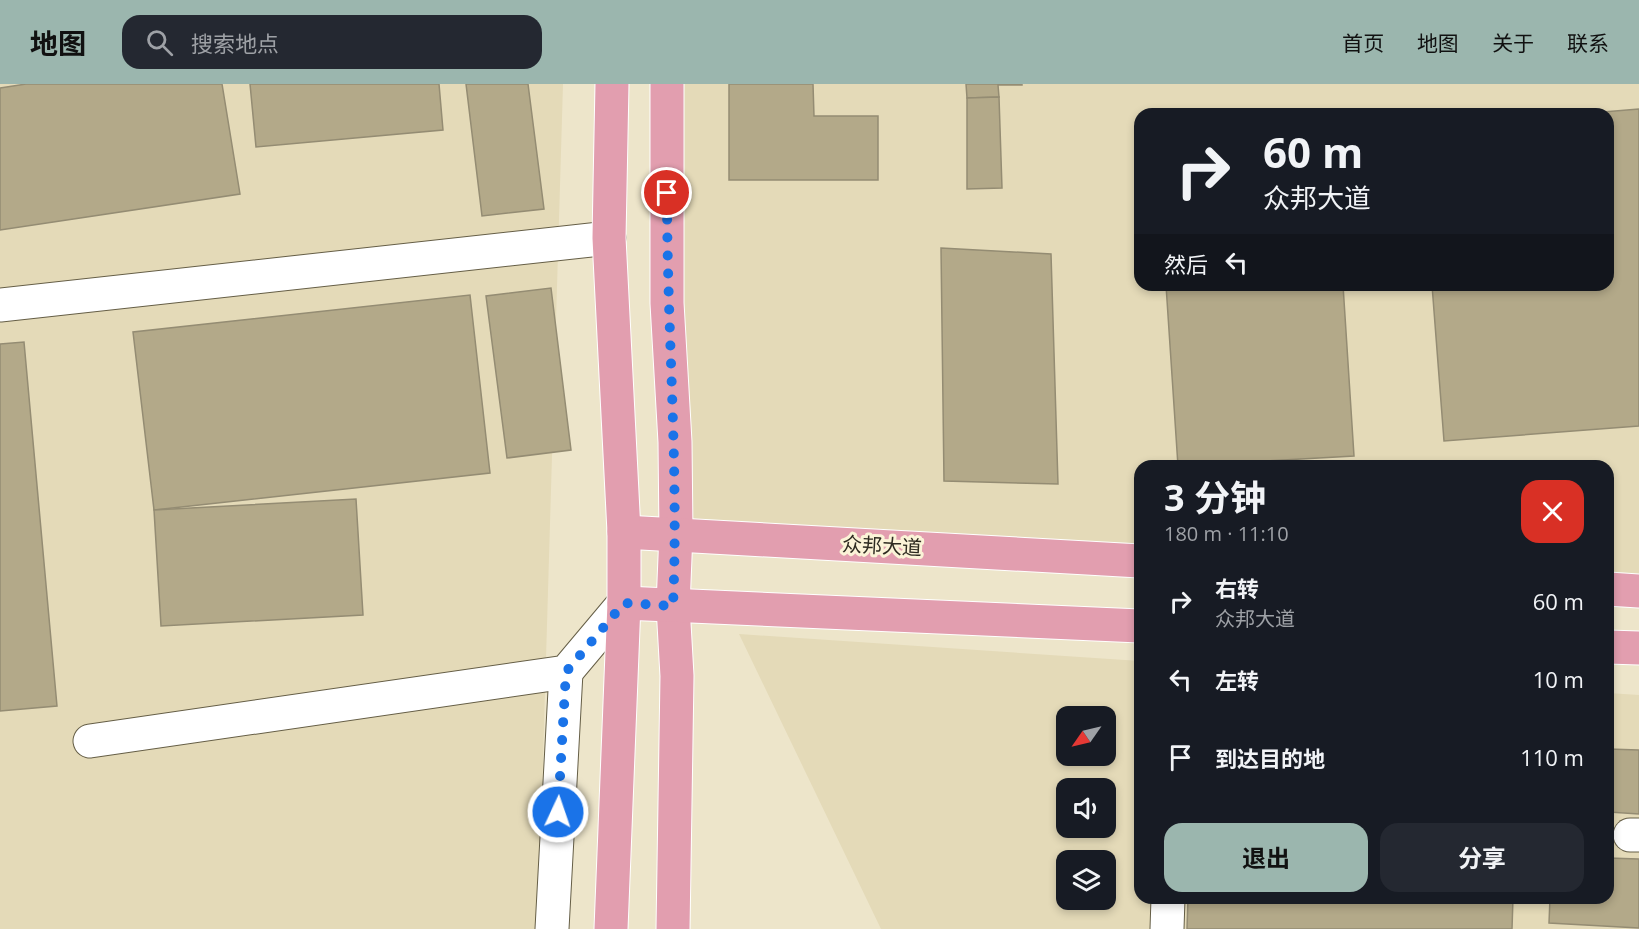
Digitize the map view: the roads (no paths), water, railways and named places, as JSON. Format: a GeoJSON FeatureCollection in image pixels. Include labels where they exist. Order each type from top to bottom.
{"type":"FeatureCollection","features":[{"type":"Feature","properties":{"kind":"main road"},"geometry":{"type":"LineString","coordinates":[[611,929],[624,603],[624,531],[609,238],[612,84]]}},
{"type":"Feature","properties":{"kind":"main road"},"geometry":{"type":"LineString","coordinates":[[667,84],[668,303],[675,442],[676,533],[673,606],[677,676],[673,929]]}},
{"type":"Feature","properties":{"kind":"main road","name":"众邦大道"},"geometry":{"type":"LineString","coordinates":[[624,531],[1134,561]]}},
{"type":"Feature","properties":{"kind":"main road"},"geometry":{"type":"LineString","coordinates":[[1614,589],[1639,591]]}},
{"type":"Feature","properties":{"kind":"main road"},"geometry":{"type":"LineString","coordinates":[[624,603],[1134,626]]}},
{"type":"Feature","properties":{"kind":"main road"},"geometry":{"type":"LineString","coordinates":[[1614,647],[1639,648]]}},
{"type":"Feature","properties":{"kind":"lane"},"geometry":{"type":"LineString","coordinates":[[0,305],[609,238]]}},
{"type":"Feature","properties":{"kind":"lane"},"geometry":{"type":"LineString","coordinates":[[552,929],[566,672],[624,603]]}},
{"type":"Feature","properties":{"kind":"lane"},"geometry":{"type":"LineString","coordinates":[[90,741],[566,672]]}},
{"type":"Feature","properties":{"kind":"lane"},"geometry":{"type":"LineString","coordinates":[[1167,929],[1168,904]]}}]}
